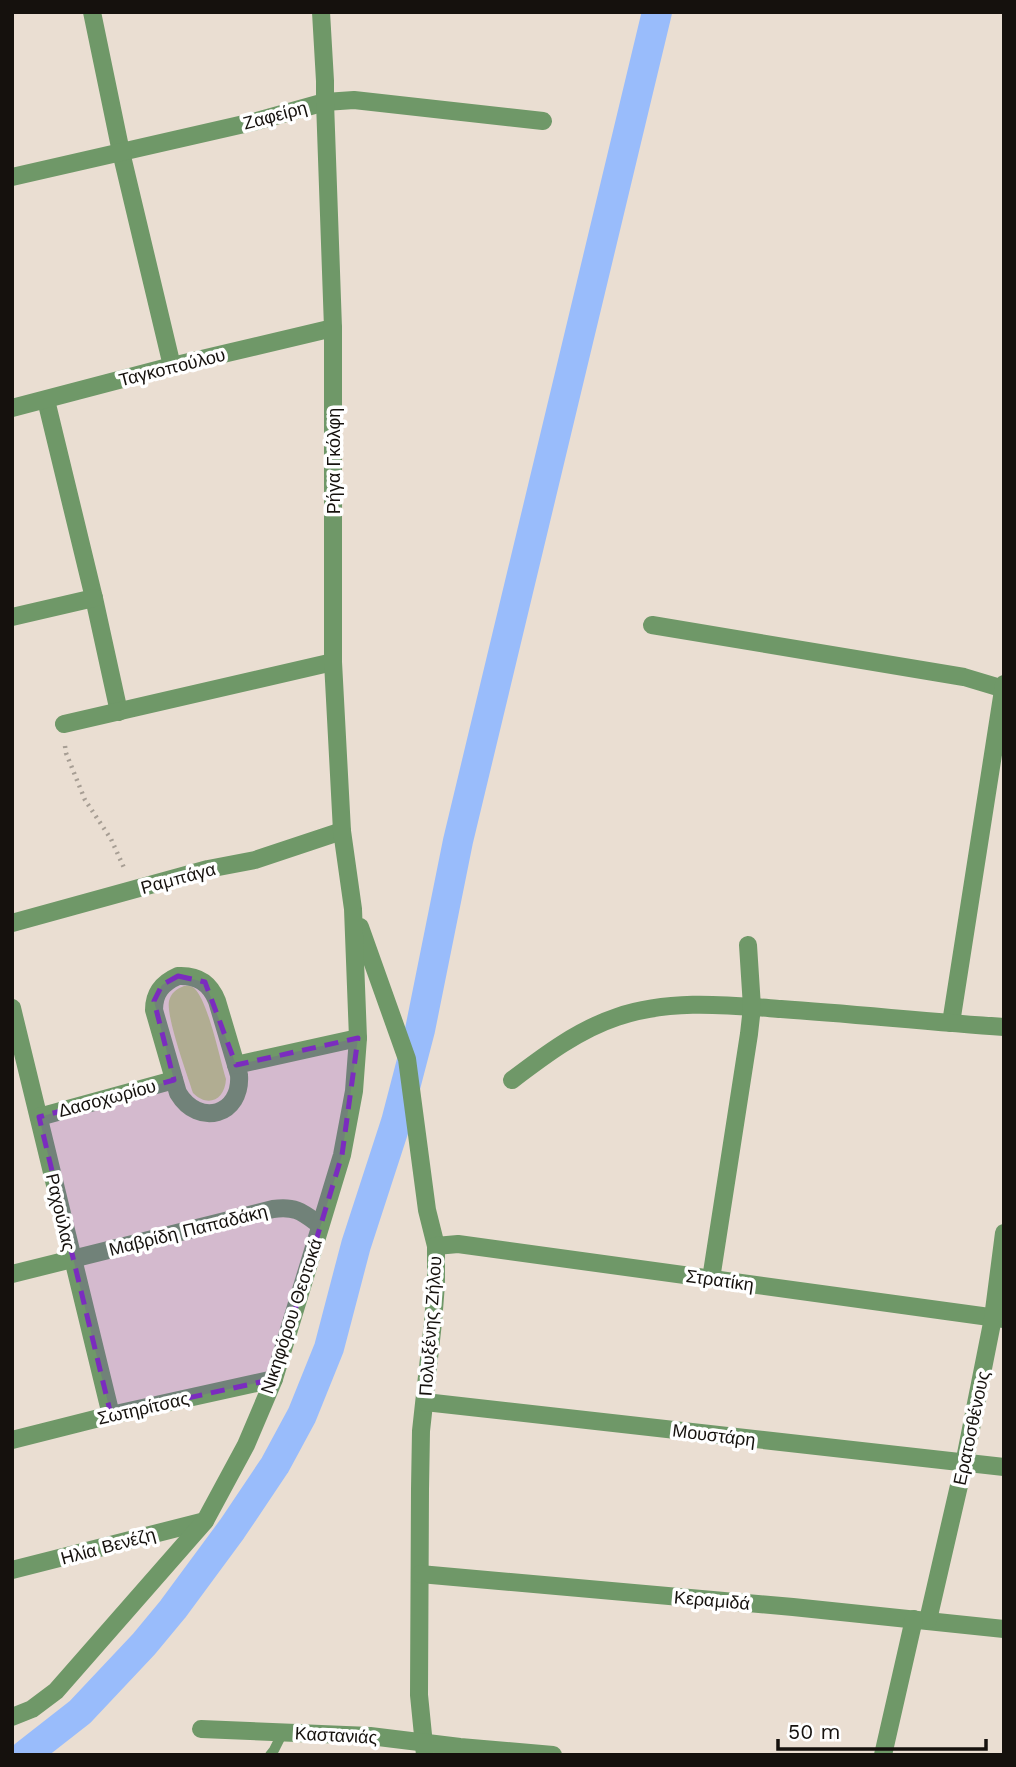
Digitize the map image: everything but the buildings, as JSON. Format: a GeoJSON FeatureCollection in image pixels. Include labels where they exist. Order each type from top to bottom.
{"type":"FeatureCollection","features":[{"type":"Feature","properties":{"kind":"street"},"geometry":{"type":"LineString","coordinates":[[92,12],[121,152],[172,366]]}},
{"type":"Feature","properties":{"kind":"street","name":"Ρήγα Γκόλφη"},"geometry":{"type":"LineString","coordinates":[[321,12],[333,328],[333,662],[342,831],[353,909]]}},
{"type":"Feature","properties":{"kind":"street","name":"Ζαφείρη"},"geometry":{"type":"LineString","coordinates":[[12,177],[257,121],[325,102],[354,100],[542,121]]}},
{"type":"Feature","properties":{"kind":"street","name":"Ταγκοπούλου"},"geometry":{"type":"LineString","coordinates":[[12,408],[333,328]]}},
{"type":"Feature","properties":{"kind":"street"},"geometry":{"type":"LineString","coordinates":[[46,400],[119,712]]}},
{"type":"Feature","properties":{"kind":"street"},"geometry":{"type":"LineString","coordinates":[[12,617],[94,598]]}},
{"type":"Feature","properties":{"kind":"street"},"geometry":{"type":"LineString","coordinates":[[652,625],[964,677],[1003,689]]}},
{"type":"Feature","properties":{"kind":"street"},"geometry":{"type":"LineString","coordinates":[[64,724],[333,662]]}},
{"type":"Feature","properties":{"kind":"street"},"geometry":{"type":"LineString","coordinates":[[951,1024],[1004,684]]}},
{"type":"Feature","properties":{"kind":"street","name":"Ραμπάγα"},"geometry":{"type":"LineString","coordinates":[[12,923],[208,869],[255,860],[342,831]]}},
{"type":"Feature","properties":{"kind":"street","name":"Νικηφόρου Θεοτοκά"},"geometry":{"type":"LineString","coordinates":[[12,1717],[32,1709],[57,1691],[205,1521],[246,1445],[274,1379],[342,1155],[354,1091],[358,1038],[353,909]]}},
{"type":"Feature","properties":{"kind":"street","name":"Πολυξένης Ζήλου"},"geometry":{"type":"LineString","coordinates":[[353,909],[407,1059],[428,1210],[436,1246],[435,1297],[421,1431],[419,1695],[424,1748]]}},
{"type":"Feature","properties":{"kind":"street"},"geometry":{"type":"LineString","coordinates":[[711,1279],[752,1007],[748,945]]}},
{"type":"Feature","properties":{"kind":"street"},"geometry":{"type":"LineString","coordinates":[[178,976],[196,977],[205,982],[213,991],[236,1065],[240,1086],[230,1105],[210,1114],[199,1112],[183,1101],[178,1093],[156,1019],[154,1001],[162,985],[178,976]]}},
{"type":"Feature","properties":{"kind":"street"},"geometry":{"type":"LineString","coordinates":[[512,1080],[573,1037],[595,1025],[639,1011],[681,1005],[807,1010],[1004,1027]]}},
{"type":"Feature","properties":{"kind":"street","name":"Ραχούλας"},"geometry":{"type":"LineString","coordinates":[[12,1009],[111,1415]]}},
{"type":"Feature","properties":{"kind":"street"},"geometry":{"type":"LineString","coordinates":[[236,1065],[358,1038]]}},
{"type":"Feature","properties":{"kind":"street","name":"Δασοχωρίου"},"geometry":{"type":"LineString","coordinates":[[39,1117],[174,1080]]}},
{"type":"Feature","properties":{"kind":"street","name":"Μαβρίδη Παπαδάκη"},"geometry":{"type":"LineString","coordinates":[[12,1274],[273,1209],[288,1207],[300,1211],[320,1226]]}},
{"type":"Feature","properties":{"kind":"street","name":"Ερατοσθένους"},"geometry":{"type":"LineString","coordinates":[[883,1755],[964,1464],[998,1318],[1004,1233]]}},
{"type":"Feature","properties":{"kind":"street","name":"Στρατίκη"},"geometry":{"type":"LineString","coordinates":[[436,1246],[458,1244],[998,1318]]}},
{"type":"Feature","properties":{"kind":"street","name":"Σωτηρίτσας"},"geometry":{"type":"LineString","coordinates":[[12,1440],[274,1379]]}},
{"type":"Feature","properties":{"kind":"street","name":"Μουστάρη"},"geometry":{"type":"LineString","coordinates":[[425,1402],[1004,1467]]}},
{"type":"Feature","properties":{"kind":"street","name":"Ηλία Βενέζη"},"geometry":{"type":"LineString","coordinates":[[12,1570],[205,1521]]}},
{"type":"Feature","properties":{"kind":"street","name":"Κεραμιδά"},"geometry":{"type":"LineString","coordinates":[[421,1574],[647,1593],[1004,1629]]}},
{"type":"Feature","properties":{"kind":"street","name":"Καστανιάς"},"geometry":{"type":"LineString","coordinates":[[201,1729],[370,1736],[424,1748],[553,1755]]}},
{"type":"Feature","properties":{"kind":"lane"},"geometry":{"type":"LineString","coordinates":[[270,1755],[283,1732]]}},
{"type":"Feature","properties":{"kind":"path"},"geometry":{"type":"LineString","coordinates":[[64,724],[66,753],[85,800],[111,839],[124,866],[128,891]]}},
{"type":"Feature","properties":{"kind":"highlighted area"},"geometry":{"type":"Polygon","coordinates":[[[178,976],[205,982],[236,1065],[358,1038],[342,1155],[274,1379],[111,1415],[39,1117],[174,1080],[154,1001],[162,985],[178,976]]]}},
{"type":"Feature","properties":{"kind":"green space"},"geometry":{"type":"Polygon","coordinates":[[[184,986],[194,988],[199,995],[217,1045],[226,1079],[223,1092],[215,1100],[204,1100],[193,1093],[174,1032],[169,1001],[174,992],[184,986]]]}},
{"type":"Feature","properties":{"kind":"waterway"},"geometry":{"type":"LineString","coordinates":[[25,1755],[80,1712],[173,1609],[275,1465],[302,1415],[329,1348],[356,1245],[396,1122],[420,1030],[458,841],[657,12]]}}]}
